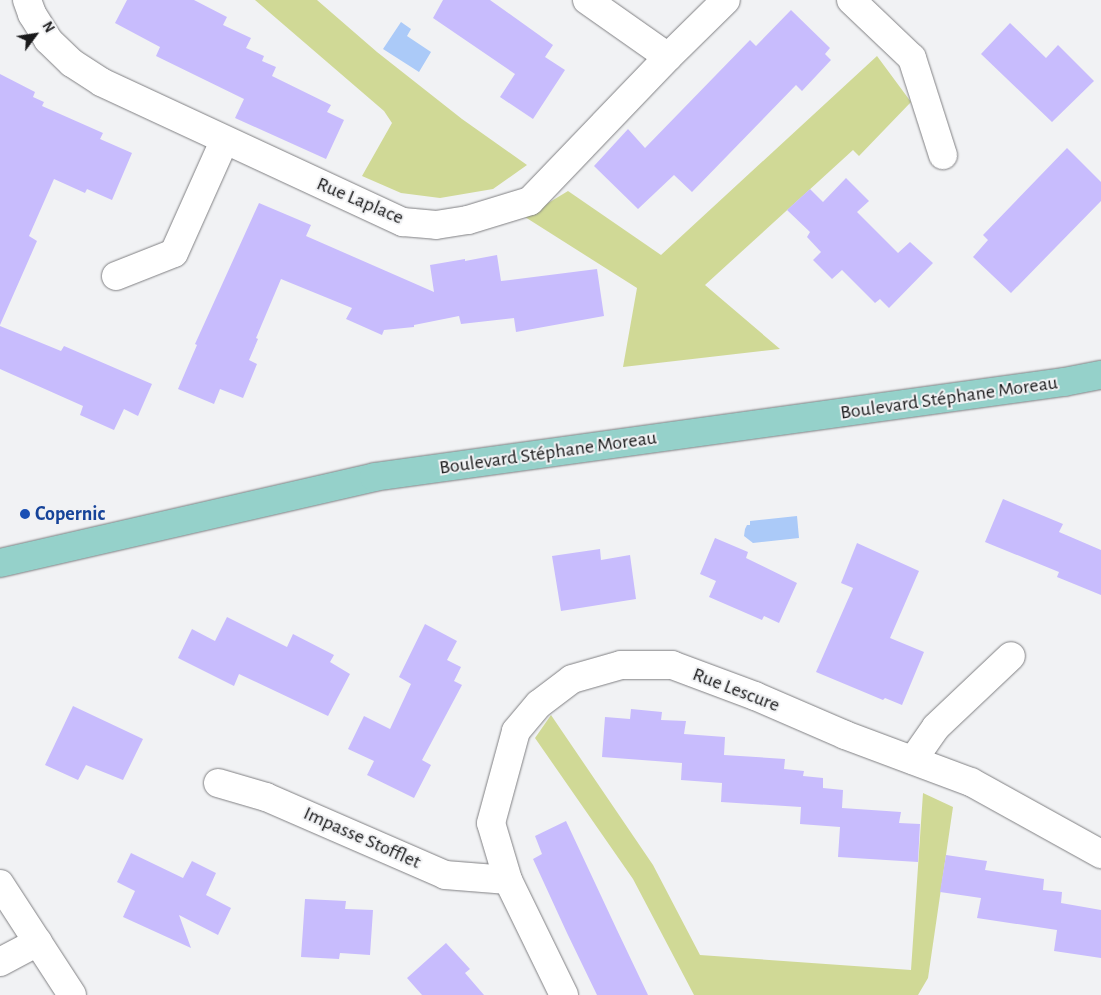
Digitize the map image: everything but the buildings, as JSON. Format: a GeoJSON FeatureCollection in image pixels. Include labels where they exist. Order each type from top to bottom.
{"type":"FeatureCollection","features":[{"type":"Feature","properties":{"kind":"main road","name":"Boulevard Stéphane Moreau"},"geometry":{"type":"LineString","coordinates":[[0,562],[374,476],[1064,382],[1101,375]]}},
{"type":"Feature","properties":{"kind":"street","name":"Rue Laplace"},"geometry":{"type":"LineString","coordinates":[[27,0],[32,14],[48,40],[72,63],[101,82],[403,222],[436,225],[468,220],[530,200],[668,56],[726,0]]}},
{"type":"Feature","properties":{"kind":"street"},"geometry":{"type":"LineString","coordinates":[[587,0],[668,56]]}},
{"type":"Feature","properties":{"kind":"street"},"geometry":{"type":"LineString","coordinates":[[851,0],[912,58],[943,156]]}},
{"type":"Feature","properties":{"kind":"street"},"geometry":{"type":"LineString","coordinates":[[116,276],[174,253],[224,140]]}},
{"type":"Feature","properties":{"kind":"street"},"geometry":{"type":"LineString","coordinates":[[913,760],[936,727],[1011,656]]}},
{"type":"Feature","properties":{"kind":"street","name":"Rue Lescure"},"geometry":{"type":"LineString","coordinates":[[564,995],[508,880],[491,823],[516,731],[539,704],[572,679],[621,664],[672,665],[970,782],[1101,854]]}},
{"type":"Feature","properties":{"kind":"street","name":"Impasse Stofflet"},"geometry":{"type":"LineString","coordinates":[[218,784],[266,797],[445,875],[508,880]]}},
{"type":"Feature","properties":{"kind":"street"},"geometry":{"type":"LineString","coordinates":[[0,884],[72,995]]}},
{"type":"Feature","properties":{"kind":"street"},"geometry":{"type":"LineString","coordinates":[[0,962],[38,942]]}},
{"type":"Feature","properties":{"kind":"green space"},"geometry":{"type":"Polygon","coordinates":[[[255,0],[317,0],[377,52],[462,119],[527,165],[493,189],[440,198],[401,193],[362,176],[392,123],[384,111],[255,0]]]}},
{"type":"Feature","properties":{"kind":"green space"},"geometry":{"type":"Polygon","coordinates":[[[877,56],[911,102],[859,156],[853,150],[705,285],[780,349],[623,367],[637,288],[525,217],[568,191],[661,255],[877,56]]]}},
{"type":"Feature","properties":{"kind":"green space"},"geometry":{"type":"Polygon","coordinates":[[[551,715],[653,865],[700,955],[911,970],[923,793],[953,807],[928,978],[918,995],[694,995],[633,879],[535,738],[551,715]]]}},
{"type":"Feature","properties":{"kind":"water"},"geometry":{"type":"Polygon","coordinates":[[[401,22],[411,29],[407,36],[431,52],[419,72],[383,49],[401,22]]]}},
{"type":"Feature","properties":{"kind":"water"},"geometry":{"type":"Polygon","coordinates":[[[797,516],[799,538],[753,543],[744,536],[745,529],[747,525],[750,525],[750,521],[797,516]]]}},
{"type":"Feature","properties":{"kind":"place","name":"Copernic"},"geometry":{"type":"Point","coordinates":[25,514]}}]}
